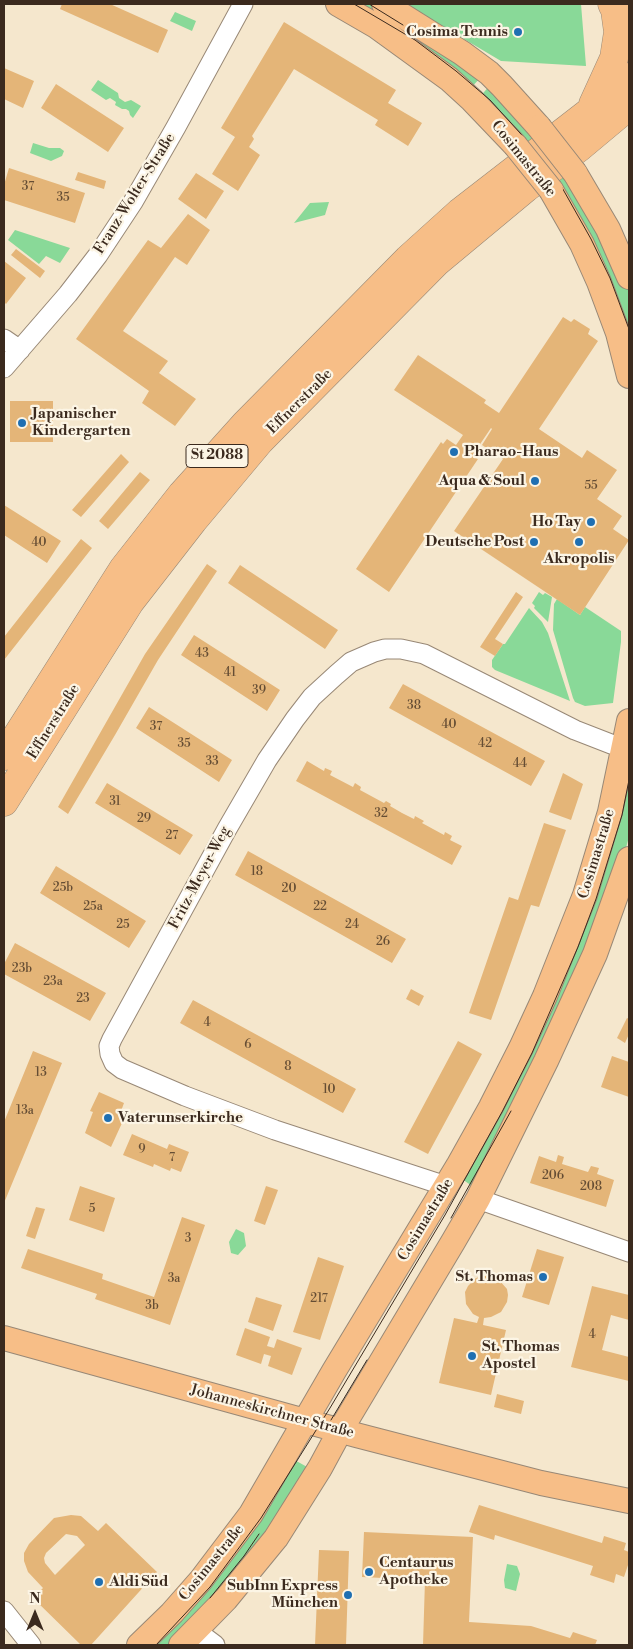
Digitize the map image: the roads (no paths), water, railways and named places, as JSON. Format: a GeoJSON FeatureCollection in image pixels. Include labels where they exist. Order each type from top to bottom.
{"type":"FeatureCollection","features":[{"type":"Feature","properties":{"kind":"highway"},"geometry":{"type":"LineString","coordinates":[[596,120],[614,58],[618,32],[615,10],[612,4]]}},
{"type":"Feature","properties":{"kind":"highway","name":"St 2088"},"geometry":{"type":"LineString","coordinates":[[596,120],[629,77]]}},
{"type":"Feature","properties":{"kind":"highway","name":"St 2088"},"geometry":{"type":"LineString","coordinates":[[596,120],[629,106]]}},
{"type":"Feature","properties":{"kind":"highway","name":"Effnerstraße"},"geometry":{"type":"LineString","coordinates":[[4,756],[123,568],[182,494],[245,424],[408,260],[468,206],[596,120]]}},
{"type":"Feature","properties":{"kind":"highway","name":"Effnerstraße"},"geometry":{"type":"LineString","coordinates":[[4,802],[130,602],[193,521],[260,442],[437,262],[526,188],[596,120]]}},
{"type":"Feature","properties":{"kind":"highway"},"geometry":{"type":"LineString","coordinates":[[4,724],[54,676]]}},
{"type":"Feature","properties":{"kind":"main road","name":"Cosimastraße"},"geometry":{"type":"LineString","coordinates":[[338,4],[384,32],[449,79],[515,145],[551,190],[582,244],[599,282],[618,333],[629,376]]}},
{"type":"Feature","properties":{"kind":"main road","name":"Cosimastraße"},"geometry":{"type":"LineString","coordinates":[[384,4],[462,53],[488,73],[539,127],[575,173],[608,229],[629,277]]}},
{"type":"Feature","properties":{"kind":"main road","name":"Cosimastraße"},"geometry":{"type":"LineString","coordinates":[[139,1645],[172,1613],[246,1521],[290,1450],[305,1421],[446,1186],[491,1107],[521,1048],[567,944],[585,895],[627,748],[629,721]]}},
{"type":"Feature","properties":{"kind":"main road","name":"Cosimastraße"},"geometry":{"type":"LineString","coordinates":[[188,1638],[226,1599],[276,1538],[320,1468],[478,1199],[595,954],[629,859]]}},
{"type":"Feature","properties":{"kind":"main road","name":"Johanneskirchner Straße"},"geometry":{"type":"LineString","coordinates":[[4,1338],[340,1431],[541,1484],[629,1501]]}},
{"type":"Feature","properties":{"kind":"main road","name":"Johanneskirchner Straße"},"geometry":{"type":"LineString","coordinates":[[541,1484],[629,1518]]}},
{"type":"Feature","properties":{"kind":"street","name":"Franz-Wolter-Straße"},"geometry":{"type":"LineString","coordinates":[[4,368],[68,294],[98,255],[133,202],[243,4]]}},
{"type":"Feature","properties":{"kind":"street"},"geometry":{"type":"LineString","coordinates":[[4,339],[20,350]]}},
{"type":"Feature","properties":{"kind":"street","name":"Fritz-Meyer-Weg"},"geometry":{"type":"LineString","coordinates":[[446,1186],[276,1130],[185,1096],[122,1069],[114,1063],[110,1054],[112,1039],[267,760],[312,698],[351,662],[385,649],[401,649],[424,654],[575,730],[627,748]]}},
{"type":"Feature","properties":{"kind":"street"},"geometry":{"type":"LineString","coordinates":[[478,1199],[629,1252]]}},
{"type":"Feature","properties":{"kind":"street"},"geometry":{"type":"LineString","coordinates":[[4,1611],[31,1645]]}},
{"type":"Feature","properties":{"kind":"street"},"geometry":{"type":"LineString","coordinates":[[188,1638],[215,1645]]}},
{"type":"Feature","properties":{"kind":"tram line"},"geometry":{"type":"LineString","coordinates":[[354,4],[415,40],[456,71],[490,100],[520,133],[560,184],[591,239],[610,278],[629,329]]}},
{"type":"Feature","properties":{"kind":"tram line"},"geometry":{"type":"LineString","coordinates":[[369,4],[403,25]]}},
{"type":"Feature","properties":{"kind":"tram line"},"geometry":{"type":"LineString","coordinates":[[156,1645],[210,1587],[261,1518],[330,1408],[445,1215],[502,1112],[532,1053],[578,947],[596,899],[622,815],[629,780]]}},
{"type":"Feature","properties":{"kind":"tram line"},"geometry":{"type":"LineString","coordinates":[[451,1218],[511,1111]]}},
{"type":"Feature","properties":{"kind":"tram line"},"geometry":{"type":"LineString","coordinates":[[331,1420],[367,1360]]}},
{"type":"Feature","properties":{"kind":"tram line"},"geometry":{"type":"LineString","coordinates":[[210,1598],[259,1534]]}},
{"type":"Feature","properties":{"kind":"place","name":"Cosima Tennis"},"geometry":{"type":"Point","coordinates":[518,32]}},
{"type":"Feature","properties":{"kind":"place","name":"Japanischer Kindergarten"},"geometry":{"type":"Point","coordinates":[22,423]}},
{"type":"Feature","properties":{"kind":"place","name":"Pharao-Haus"},"geometry":{"type":"Point","coordinates":[454,452]}},
{"type":"Feature","properties":{"kind":"place","name":"Aqua & Soul"},"geometry":{"type":"Point","coordinates":[535,481]}},
{"type":"Feature","properties":{"kind":"place","name":"Ho Tay"},"geometry":{"type":"Point","coordinates":[591,522]}},
{"type":"Feature","properties":{"kind":"place","name":"Deutsche Post"},"geometry":{"type":"Point","coordinates":[534,542]}},
{"type":"Feature","properties":{"kind":"place","name":"Akropolis"},"geometry":{"type":"Point","coordinates":[579,542]}},
{"type":"Feature","properties":{"kind":"place","name":"Vaterunserkirche"},"geometry":{"type":"Point","coordinates":[108,1118]}},
{"type":"Feature","properties":{"kind":"place","name":"St. Thomas"},"geometry":{"type":"Point","coordinates":[543,1277]}},
{"type":"Feature","properties":{"kind":"place","name":"St. Thomas Apostel"},"geometry":{"type":"Point","coordinates":[472,1356]}},
{"type":"Feature","properties":{"kind":"place","name":"Centaurus Apotheke"},"geometry":{"type":"Point","coordinates":[369,1572]}},
{"type":"Feature","properties":{"kind":"place","name":"Aldi Süd"},"geometry":{"type":"Point","coordinates":[99,1582]}},
{"type":"Feature","properties":{"kind":"place","name":"SubInn Express München"},"geometry":{"type":"Point","coordinates":[348,1595]}}]}
